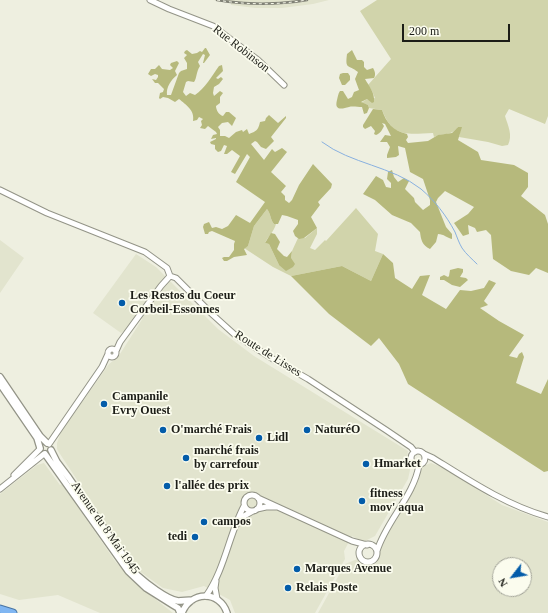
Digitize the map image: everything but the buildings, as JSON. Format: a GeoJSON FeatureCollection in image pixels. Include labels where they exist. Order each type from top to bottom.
{"type":"FeatureCollection","features":[{"type":"Feature","properties":{"kind":"highway"},"geometry":{"type":"LineString","coordinates":[[0,609],[12,613]]}},
{"type":"Feature","properties":{"kind":"main road","name":"Avenue du 8 Mai 1945"},"geometry":{"type":"LineString","coordinates":[[0,377],[40,436],[49,445],[57,462],[143,581],[175,600],[192,600],[201,596],[218,599]]}},
{"type":"Feature","properties":{"kind":"main road","name":"Avenue du 8 Mai 1945"},"geometry":{"type":"LineString","coordinates":[[0,384],[37,438],[43,451],[94,524],[134,577],[146,588],[178,608],[181,613],[192,600]]}},
{"type":"Feature","properties":{"kind":"main road"},"geometry":{"type":"LineString","coordinates":[[43,444],[49,445],[48,453],[43,451],[43,444]]}},
{"type":"Feature","properties":{"kind":"main road"},"geometry":{"type":"LineString","coordinates":[[77,489],[94,518],[94,524]]}},
{"type":"Feature","properties":{"kind":"main road"},"geometry":{"type":"LineString","coordinates":[[218,599],[224,606],[227,613]]}},
{"type":"Feature","properties":{"kind":"street","name":"Rue Robinson"},"geometry":{"type":"LineString","coordinates":[[150,0],[169,10],[201,20],[213,26],[258,60],[284,85]]}},
{"type":"Feature","properties":{"kind":"street","name":"Route de Lisses"},"geometry":{"type":"LineString","coordinates":[[0,190],[47,213],[145,252],[167,268],[170,276],[176,278],[213,315],[237,336],[308,379],[391,433],[411,447],[415,452]]}},
{"type":"Feature","properties":{"kind":"street"},"geometry":{"type":"LineString","coordinates":[[49,445],[110,355],[109,350],[114,350],[170,276]]}},
{"type":"Feature","properties":{"kind":"street"},"geometry":{"type":"LineString","coordinates":[[0,488],[43,451]]}},
{"type":"Feature","properties":{"kind":"street"},"geometry":{"type":"LineString","coordinates":[[415,479],[411,458],[415,452],[421,451],[504,501],[548,518]]}},
{"type":"Feature","properties":{"kind":"street"},"geometry":{"type":"LineString","coordinates":[[424,454],[425,461]]}},
{"type":"Feature","properties":{"kind":"street"},"geometry":{"type":"LineString","coordinates":[[206,596],[216,577],[238,517],[244,506],[244,501],[248,496],[253,495],[358,544],[361,558],[364,561],[369,562],[375,559],[383,537],[415,479],[419,465],[425,461],[432,461],[446,466]]}},
{"type":"Feature","properties":{"kind":"street"},"geometry":{"type":"LineString","coordinates":[[413,463],[419,465]]}},
{"type":"Feature","properties":{"kind":"street"},"geometry":{"type":"LineString","coordinates":[[255,510],[260,504],[258,498]]}},
{"type":"Feature","properties":{"kind":"street"},"geometry":{"type":"LineString","coordinates":[[244,506],[246,510],[255,510]]}},
{"type":"Feature","properties":{"kind":"street"},"geometry":{"type":"LineString","coordinates":[[236,525],[244,516],[255,510],[266,507],[277,507]]}},
{"type":"Feature","properties":{"kind":"street"},"geometry":{"type":"LineString","coordinates":[[360,550],[362,547],[378,541],[383,537]]}},
{"type":"Feature","properties":{"kind":"street"},"geometry":{"type":"LineString","coordinates":[[352,541],[368,544],[374,547],[377,551]]}},
{"type":"Feature","properties":{"kind":"street"},"geometry":{"type":"LineString","coordinates":[[216,577],[215,588],[218,599]]}},
{"type":"Feature","properties":{"kind":"shaded area"},"geometry":{"type":"Polygon","coordinates":[[[213,0],[329,0],[313,4],[282,8],[255,8],[231,5],[231,3],[213,0]]]}},
{"type":"Feature","properties":{"kind":"shaded area"},"geometry":{"type":"Polygon","coordinates":[[[0,240],[24,258],[0,293],[0,240]]]}},
{"type":"Feature","properties":{"kind":"shaded area"},"geometry":{"type":"Polygon","coordinates":[[[136,254],[156,267],[218,329],[254,356],[408,451],[407,459],[410,470],[408,479],[375,536],[362,541],[352,536],[344,551],[345,559],[315,613],[235,613],[230,600],[204,586],[182,592],[163,588],[135,568],[57,449],[57,443],[61,432],[109,364],[118,357],[143,318],[121,333],[93,313],[136,254]]]}},
{"type":"Feature","properties":{"kind":"shaded area"},"geometry":{"type":"Polygon","coordinates":[[[44,463],[60,485],[62,484],[115,561],[135,583],[173,613],[100,613],[58,595],[19,600],[0,594],[0,494],[37,465],[44,463]]]}},
{"type":"Feature","properties":{"kind":"shaded area"},"geometry":{"type":"Polygon","coordinates":[[[431,463],[444,468],[502,505],[548,522],[548,613],[318,613],[345,564],[360,558],[369,563],[374,561],[377,557],[378,551],[421,467],[431,463]]]}},
{"type":"Feature","properties":{"kind":"green space"},"geometry":{"type":"Polygon","coordinates":[[[377,0],[548,0],[548,116],[545,124],[509,109],[505,116],[510,130],[510,138],[508,145],[502,146],[459,137],[461,127],[458,127],[450,133],[434,137],[433,133],[408,134],[396,130],[386,119],[382,110],[369,108],[368,105],[361,103],[367,99],[369,100],[375,98],[368,85],[391,59],[360,11],[377,0]]]}},
{"type":"Feature","properties":{"kind":"green space"},"geometry":{"type":"Polygon","coordinates":[[[205,48],[210,55],[203,63],[205,55],[203,54],[198,62],[200,66],[194,82],[186,82],[183,92],[186,96],[190,93],[195,95],[205,85],[219,66],[222,65],[223,71],[216,78],[218,79],[221,77],[223,79],[214,87],[213,93],[214,96],[220,91],[223,93],[220,97],[220,103],[216,106],[219,113],[223,116],[226,112],[229,112],[236,118],[232,126],[228,122],[222,123],[218,127],[220,130],[220,136],[229,138],[236,132],[242,130],[243,132],[247,129],[249,134],[256,130],[260,122],[265,121],[269,115],[278,123],[286,116],[271,137],[274,141],[266,149],[261,147],[255,141],[251,144],[264,160],[272,149],[275,152],[282,148],[287,152],[271,172],[286,186],[281,192],[285,196],[285,200],[289,203],[292,200],[299,185],[313,164],[332,184],[331,188],[318,202],[320,205],[311,217],[317,228],[304,238],[299,239],[295,236],[293,231],[298,224],[298,220],[282,215],[278,224],[274,224],[267,209],[254,226],[248,246],[244,249],[247,255],[234,257],[224,261],[222,258],[229,257],[234,250],[235,241],[212,231],[205,234],[203,227],[204,224],[209,222],[212,228],[216,227],[222,229],[228,226],[236,215],[250,223],[265,202],[236,182],[250,157],[247,154],[235,174],[231,172],[240,156],[232,150],[227,154],[224,154],[227,146],[224,145],[221,151],[218,152],[215,149],[215,145],[211,144],[210,142],[216,139],[211,139],[213,135],[217,134],[216,132],[208,126],[205,129],[200,128],[202,125],[201,121],[203,119],[199,117],[197,120],[193,121],[193,114],[179,99],[175,102],[163,97],[160,99],[160,93],[163,92],[164,89],[152,79],[156,80],[158,75],[155,74],[151,76],[148,74],[151,69],[155,69],[159,65],[162,69],[170,70],[173,68],[170,65],[171,63],[177,61],[179,63],[175,71],[177,75],[171,81],[167,89],[167,95],[171,95],[179,73],[187,69],[187,63],[184,58],[187,55],[184,53],[185,51],[187,50],[192,54],[200,51],[202,52],[205,48]]]}},
{"type":"Feature","properties":{"kind":"green space"},"geometry":{"type":"Polygon","coordinates":[[[352,50],[357,60],[362,60],[364,62],[364,67],[367,70],[373,68],[375,73],[374,78],[365,79],[373,93],[374,102],[372,103],[367,99],[361,102],[368,105],[369,108],[367,113],[364,114],[362,107],[341,109],[338,108],[336,104],[340,91],[343,91],[348,99],[352,97],[354,92],[359,90],[355,79],[358,72],[348,66],[346,62],[347,54],[352,50]]]}},
{"type":"Feature","properties":{"kind":"green space"},"geometry":{"type":"Polygon","coordinates":[[[348,73],[350,76],[350,80],[345,85],[342,85],[339,78],[340,74],[348,73]]]}},
{"type":"Feature","properties":{"kind":"green space"},"geometry":{"type":"Polygon","coordinates":[[[373,109],[382,110],[394,128],[407,134],[408,137],[406,140],[408,143],[428,141],[438,135],[452,133],[458,127],[462,127],[458,140],[478,152],[481,160],[514,165],[528,173],[528,187],[521,196],[545,215],[548,224],[548,273],[536,268],[529,275],[511,271],[493,259],[491,235],[486,230],[477,232],[475,228],[468,225],[469,234],[463,236],[454,223],[468,214],[474,207],[445,191],[436,202],[446,227],[452,234],[452,239],[438,234],[436,242],[430,249],[421,240],[420,232],[411,223],[392,215],[375,200],[363,194],[376,176],[383,180],[386,187],[391,188],[391,183],[387,179],[388,172],[392,170],[394,177],[398,182],[404,178],[409,181],[405,189],[423,210],[430,205],[430,200],[423,179],[410,172],[405,148],[398,146],[399,155],[396,157],[387,158],[390,147],[387,142],[380,142],[385,135],[391,136],[385,124],[382,123],[384,126],[383,129],[376,135],[374,134],[375,131],[371,126],[365,129],[363,127],[373,109]]]}},
{"type":"Feature","properties":{"kind":"green space"},"geometry":{"type":"Polygon","coordinates":[[[356,208],[378,234],[375,251],[383,254],[371,281],[342,266],[291,276],[273,267],[244,248],[248,246],[254,226],[267,209],[274,224],[276,224],[265,243],[269,244],[279,265],[291,258],[292,251],[298,238],[305,238],[317,228],[317,234],[310,248],[315,250],[325,240],[326,241],[356,208]]]}},
{"type":"Feature","properties":{"kind":"green space"},"geometry":{"type":"Polygon","coordinates":[[[271,233],[275,234],[280,242],[277,249],[284,256],[287,257],[292,251],[291,258],[295,264],[286,271],[279,265],[269,244],[265,243],[271,233]]]}},
{"type":"Feature","properties":{"kind":"green space"},"geometry":{"type":"Polygon","coordinates":[[[383,254],[393,263],[395,278],[412,289],[420,276],[430,275],[422,295],[446,309],[460,290],[471,291],[484,288],[489,280],[496,283],[484,301],[488,305],[480,308],[524,335],[509,356],[517,358],[522,352],[524,357],[516,383],[541,394],[548,379],[548,471],[544,472],[408,384],[399,364],[379,338],[371,346],[329,314],[291,276],[342,266],[371,281],[383,254]]]}},
{"type":"Feature","properties":{"kind":"green space"},"geometry":{"type":"Polygon","coordinates":[[[458,268],[463,269],[460,277],[468,280],[460,287],[452,285],[444,280],[440,280],[440,277],[444,275],[449,276],[450,270],[458,268]]]}},
{"type":"Feature","properties":{"kind":"waterway"},"geometry":{"type":"LineString","coordinates":[[322,142],[346,155],[410,181],[421,189],[436,203],[455,232],[462,248],[477,264]]}},
{"type":"Feature","properties":{"kind":"railway"},"geometry":{"type":"LineString","coordinates":[[217,0],[262,4],[307,0]]}},
{"type":"Feature","properties":{"kind":"place","name":"Les Restos du Coeur Corbeil-Essonnes"},"geometry":{"type":"Point","coordinates":[122,303]}},
{"type":"Feature","properties":{"kind":"place","name":"Campanile Evry Ouest"},"geometry":{"type":"Point","coordinates":[104,404]}},
{"type":"Feature","properties":{"kind":"place","name":"O'marché Frais"},"geometry":{"type":"Point","coordinates":[163,430]}},
{"type":"Feature","properties":{"kind":"place","name":"NaturéO"},"geometry":{"type":"Point","coordinates":[307,430]}},
{"type":"Feature","properties":{"kind":"place","name":"Lidl"},"geometry":{"type":"Point","coordinates":[259,438]}},
{"type":"Feature","properties":{"kind":"place","name":"marché frais by carrefour"},"geometry":{"type":"Point","coordinates":[186,458]}},
{"type":"Feature","properties":{"kind":"place","name":"Hmarket"},"geometry":{"type":"Point","coordinates":[366,464]}},
{"type":"Feature","properties":{"kind":"place","name":"l'allée des prix"},"geometry":{"type":"Point","coordinates":[167,486]}},
{"type":"Feature","properties":{"kind":"place","name":"fitness mov' aqua"},"geometry":{"type":"Point","coordinates":[362,501]}},
{"type":"Feature","properties":{"kind":"place","name":"campos"},"geometry":{"type":"Point","coordinates":[204,522]}},
{"type":"Feature","properties":{"kind":"place","name":"tedi"},"geometry":{"type":"Point","coordinates":[195,537]}},
{"type":"Feature","properties":{"kind":"place","name":"Marques Avenue"},"geometry":{"type":"Point","coordinates":[297,569]}},
{"type":"Feature","properties":{"kind":"place","name":"Relais Poste"},"geometry":{"type":"Point","coordinates":[288,588]}}]}
